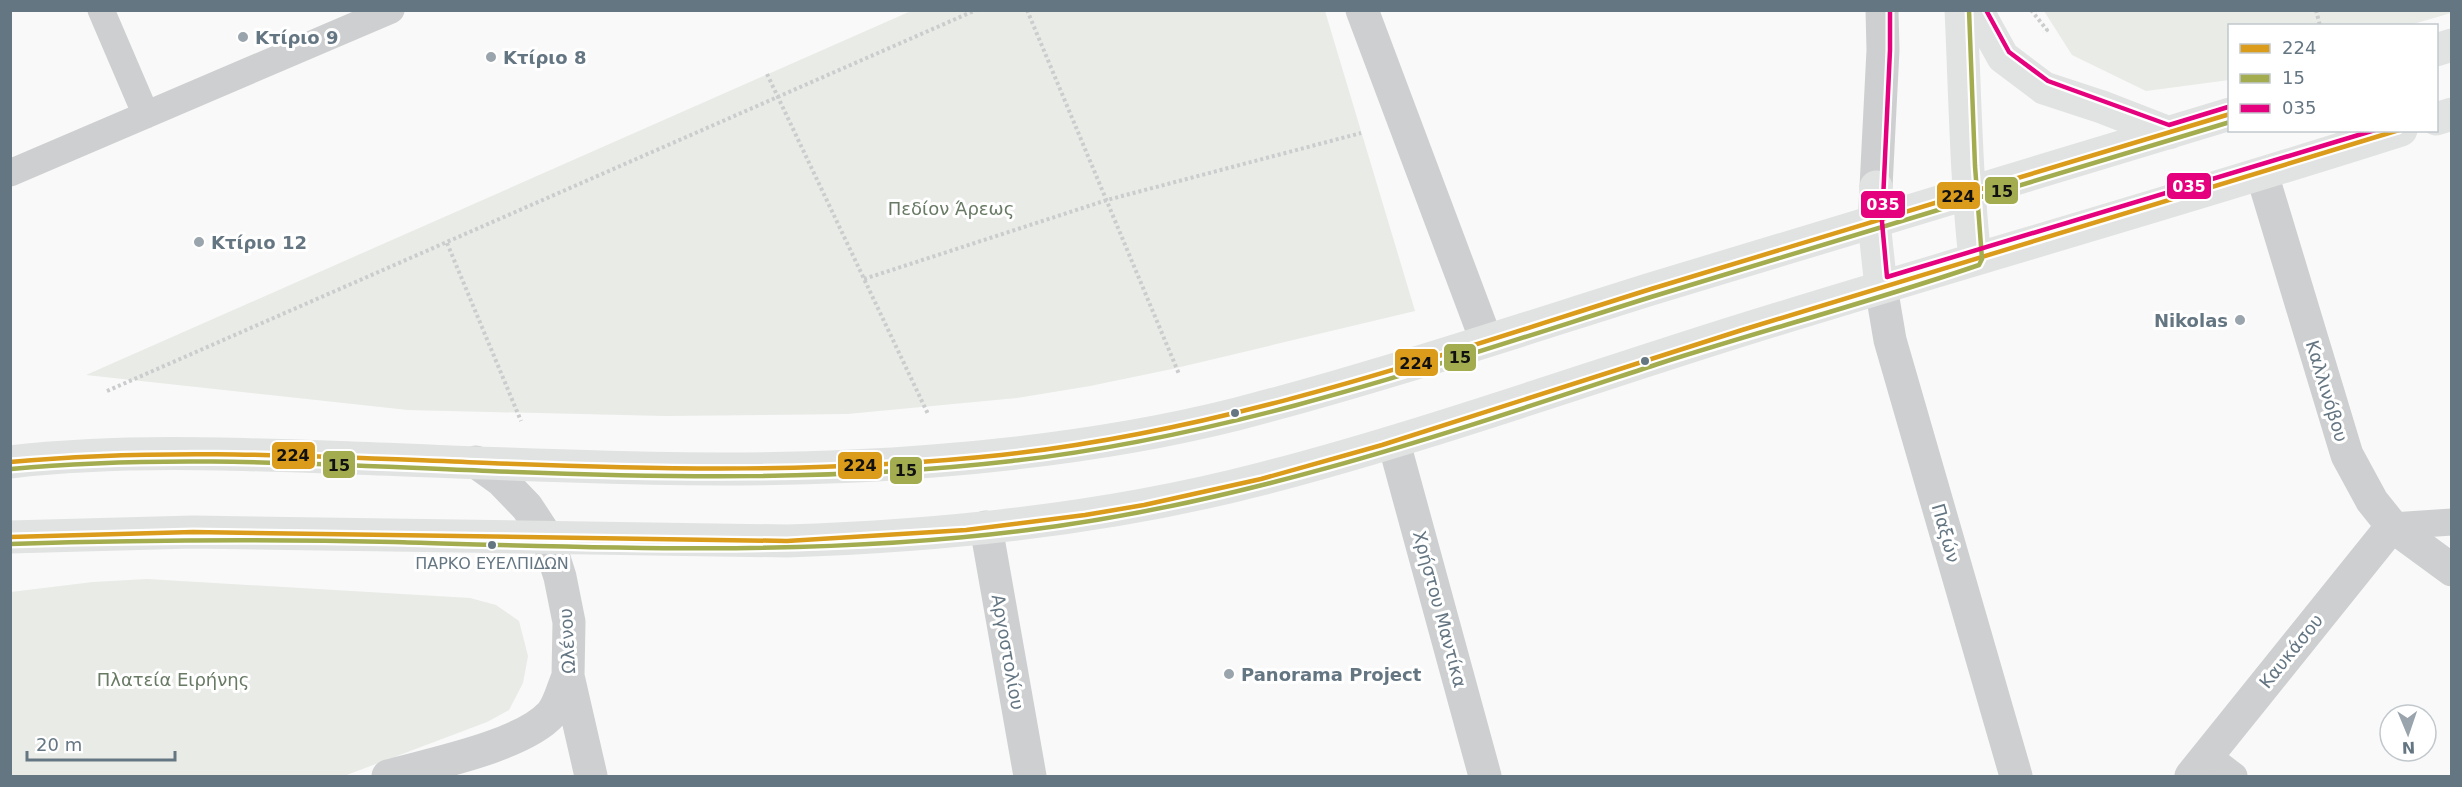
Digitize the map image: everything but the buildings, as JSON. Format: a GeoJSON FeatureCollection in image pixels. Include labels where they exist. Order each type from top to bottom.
{"type":"FeatureCollection","features":[{"type":"Feature","properties":{"kind":"main road"},"geometry":{"type":"LineString","coordinates":[[1961,10],[1968,194],[1975,259]]}},
{"type":"Feature","properties":{"kind":"main road"},"geometry":{"type":"LineString","coordinates":[[1977,10],[2003,57],[2044,88],[2169,133]]}},
{"type":"Feature","properties":{"kind":"main road"},"geometry":{"type":"LineString","coordinates":[[10,462],[122,454],[240,454],[736,468],[827,467],[935,461],[1100,441],[1233,414],[1362,378],[2228,114]]}},
{"type":"Feature","properties":{"kind":"main road"},"geometry":{"type":"LineString","coordinates":[[10,537],[204,532],[787,541],[866,538],[1027,523],[1169,500],[1258,480],[1394,443],[1881,287],[2262,174],[2395,132]]}},
{"type":"Feature","properties":{"kind":"main road"},"geometry":{"type":"LineString","coordinates":[[1876,187],[1874,222],[1881,287]]}},
{"type":"Feature","properties":{"kind":"street"},"geometry":{"type":"LineString","coordinates":[[1362,10],[1486,340]]}},
{"type":"Feature","properties":{"kind":"street"},"geometry":{"type":"LineString","coordinates":[[1876,187],[1883,50],[1882,10]]}},
{"type":"Feature","properties":{"kind":"street","name":"Καλλινόβου"},"geometry":{"type":"LineString","coordinates":[[2262,174],[2347,455],[2372,501],[2392,526],[2451,570]]}},
{"type":"Feature","properties":{"kind":"street","name":"Παξών"},"geometry":{"type":"LineString","coordinates":[[1881,287],[1890,340],[2016,777]]}},
{"type":"Feature","properties":{"kind":"street","name":"Χρήστου Μαντίκα"},"geometry":{"type":"LineString","coordinates":[[1394,443],[1485,777]]}},
{"type":"Feature","properties":{"kind":"street","name":"Ωλένου"},"geometry":{"type":"LineString","coordinates":[[476,462],[501,480],[527,507],[548,539],[561,580],[569,622],[568,676],[591,777]]}},
{"type":"Feature","properties":{"kind":"street","name":"Καυκάσου"},"geometry":{"type":"LineString","coordinates":[[2199,766],[2392,526]]}},
{"type":"Feature","properties":{"kind":"street","name":"Αργοστολίου"},"geometry":{"type":"LineString","coordinates":[[986,527],[1030,777]]}},
{"type":"Feature","properties":{"kind":"street"},"geometry":{"type":"LineString","coordinates":[[388,777],[489,747],[530,730],[552,713],[568,676]]}},
{"type":"Feature","properties":{"kind":"lane"},"geometry":{"type":"LineString","coordinates":[[101,10],[146,115]]}},
{"type":"Feature","properties":{"kind":"lane"},"geometry":{"type":"LineString","coordinates":[[10,172],[391,10]]}},
{"type":"Feature","properties":{"kind":"lane"},"geometry":{"type":"LineString","coordinates":[[2392,526],[2451,522]]}},
{"type":"Feature","properties":{"kind":"lane"},"geometry":{"type":"LineString","coordinates":[[2199,766],[2234,777]]}},
{"type":"Feature","properties":{"kind":"path"},"geometry":{"type":"LineString","coordinates":[[107,391],[975,10]]}},
{"type":"Feature","properties":{"kind":"path"},"geometry":{"type":"LineString","coordinates":[[1027,10],[1179,374]]}},
{"type":"Feature","properties":{"kind":"path"},"geometry":{"type":"LineString","coordinates":[[767,74],[928,414]]}},
{"type":"Feature","properties":{"kind":"path"},"geometry":{"type":"LineString","coordinates":[[864,279],[1107,200],[1372,130]]}},
{"type":"Feature","properties":{"kind":"path"},"geometry":{"type":"LineString","coordinates":[[447,243],[521,421]]}},
{"type":"Feature","properties":{"kind":"green space"},"geometry":{"type":"Polygon","coordinates":[[[2451,10],[2451,13],[2413,24],[2228,24],[2228,80],[2146,91],[2072,55],[2044,11],[2451,10]]]}},
{"type":"Feature","properties":{"kind":"green space","name":"Πεδίον Άρεως"},"geometry":{"type":"Polygon","coordinates":[[[911,11],[1325,11],[1415,311],[1172,369],[1090,386],[1017,398],[847,414],[665,416],[408,410],[86,375],[911,11]]]}},
{"type":"Feature","properties":{"kind":"green space","name":"Πλατεία Ειρήνης"},"geometry":{"type":"Polygon","coordinates":[[[147,579],[470,598],[496,605],[519,621],[528,656],[523,683],[509,710],[487,722],[344,776],[11,776],[11,592],[93,582],[147,579]]]}},
{"type":"Feature","properties":{"kind":"transit line","name":"035"},"geometry":{"type":"LineString","coordinates":[[1890,10],[1882,222],[1887,277],[2368,132]]}},
{"type":"Feature","properties":{"kind":"transit line","name":"15"},"geometry":{"type":"LineString","coordinates":[[10,544],[298,540],[632,548],[870,544],[949,539],[1109,518],[1190,502],[1349,462],[1979,265],[1982,259],[1975,166],[1969,10]]}},
{"type":"Feature","properties":{"kind":"transit line","name":"035"},"geometry":{"type":"LineString","coordinates":[[1986,10],[2009,52],[2048,81],[2169,125],[2228,107]]}},
{"type":"Feature","properties":{"kind":"transit line","name":"224"},"geometry":{"type":"LineString","coordinates":[[10,462],[70,457],[190,454],[617,467],[809,467],[937,461],[1084,444],[1249,410],[1410,365],[1723,267],[2228,115]]}},
{"type":"Feature","properties":{"kind":"transit line","name":"15"},"geometry":{"type":"LineString","coordinates":[[11,469],[190,461],[620,475],[816,475],[1012,461],[1094,449],[1256,416],[1336,394],[2228,123]]}},
{"type":"Feature","properties":{"kind":"transit line","name":"224"},"geometry":{"type":"LineString","coordinates":[[10,537],[193,532],[787,541],[966,530],[1144,505],[1261,479],[1382,445],[1742,330],[2392,132]]}},
{"type":"Feature","properties":{"kind":"place","name":"Κτίριο 9"},"geometry":{"type":"Point","coordinates":[243,37]}},
{"type":"Feature","properties":{"kind":"place","name":"Κτίριο 8"},"geometry":{"type":"Point","coordinates":[491,57]}},
{"type":"Feature","properties":{"kind":"place","name":"Κτίριο 12"},"geometry":{"type":"Point","coordinates":[199,242]}},
{"type":"Feature","properties":{"kind":"place","name":"Nikolas"},"geometry":{"type":"Point","coordinates":[2240,320]}},
{"type":"Feature","properties":{"kind":"place","name":"ΠΑΡΚΟ ΕΥΕΛΠΙΔΩΝ"},"geometry":{"type":"Point","coordinates":[492,545]}},
{"type":"Feature","properties":{"kind":"place","name":"Panorama Project"},"geometry":{"type":"Point","coordinates":[1229,674]}}]}
